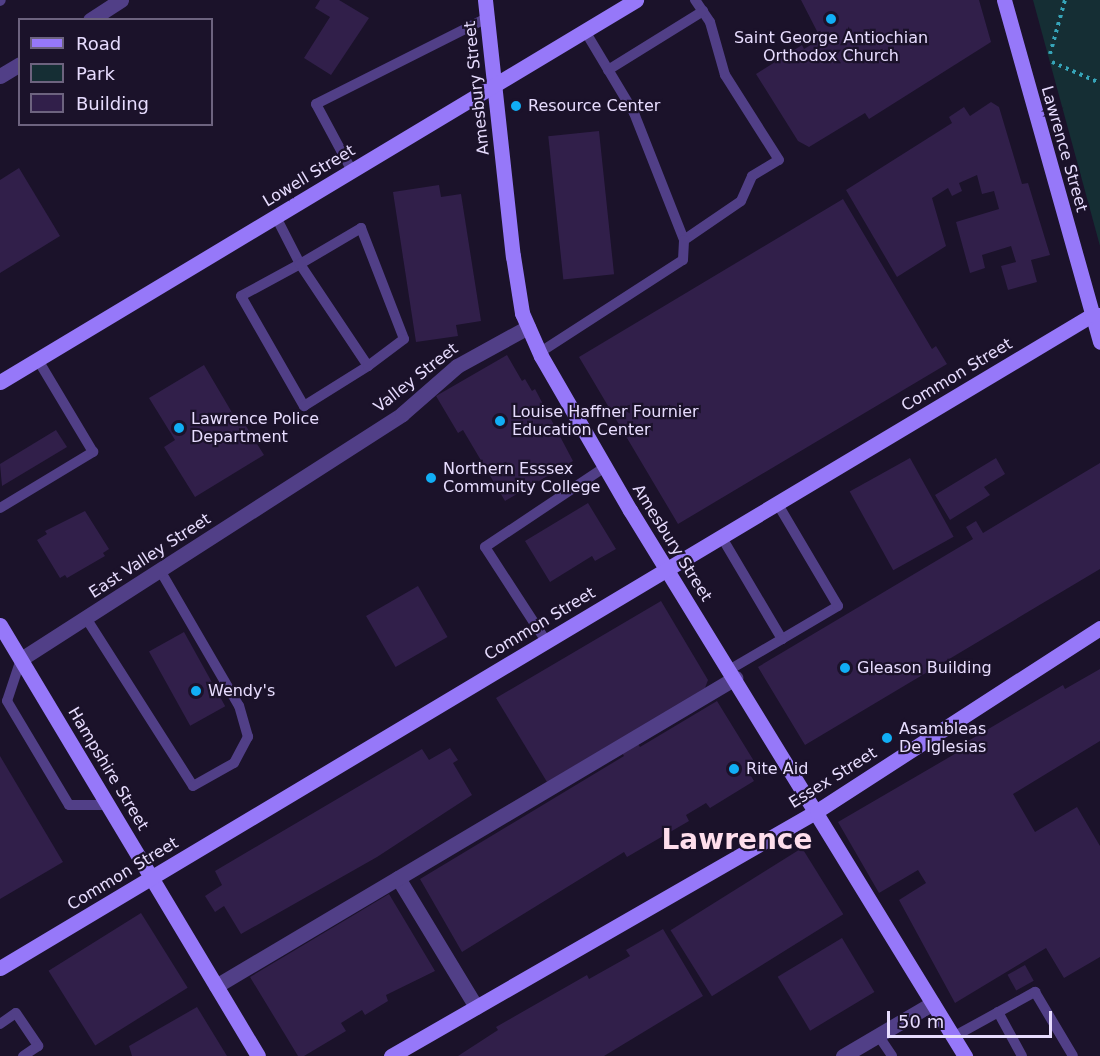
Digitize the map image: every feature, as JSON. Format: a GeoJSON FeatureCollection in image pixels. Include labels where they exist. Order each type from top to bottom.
{"type":"FeatureCollection","features":[{"type":"Feature","properties":{"kind":"main road","name":"Amesbury Street"},"geometry":{"type":"LineString","coordinates":[[485,0],[489,17],[513,256],[522,313],[539,352],[666,569],[817,811],[965,1056]]}},
{"type":"Feature","properties":{"kind":"main road","name":"Lowell Street"},"geometry":{"type":"LineString","coordinates":[[0,382],[636,0]]}},
{"type":"Feature","properties":{"kind":"main road","name":"Lawrence Street"},"geometry":{"type":"LineString","coordinates":[[1004,0],[1096,315],[1100,342]]}},
{"type":"Feature","properties":{"kind":"main road","name":"Common Street"},"geometry":{"type":"LineString","coordinates":[[0,968],[721,536],[1096,315]]}},
{"type":"Feature","properties":{"kind":"main road","name":"Hampshire Street"},"geometry":{"type":"LineString","coordinates":[[0,625],[258,1056]]}},
{"type":"Feature","properties":{"kind":"main road","name":"Essex Street"},"geometry":{"type":"LineString","coordinates":[[391,1056],[817,811],[1100,628]]}},
{"type":"Feature","properties":{"kind":"street"},"geometry":{"type":"LineString","coordinates":[[93,18],[121,0]]}},
{"type":"Feature","properties":{"kind":"street"},"geometry":{"type":"LineString","coordinates":[[0,76],[18,65]]}},
{"type":"Feature","properties":{"kind":"street","name":"Valley Street"},"geometry":{"type":"LineString","coordinates":[[298,482],[402,414],[457,366],[528,327]]}},
{"type":"Feature","properties":{"kind":"street","name":"East Valley Street"},"geometry":{"type":"LineString","coordinates":[[21,659],[298,482]]}},
{"type":"Feature","properties":{"kind":"street"},"geometry":{"type":"LineString","coordinates":[[216,986],[732,674]]}},
{"type":"Feature","properties":{"kind":"street"},"geometry":{"type":"LineString","coordinates":[[398,878],[476,1007]]}},
{"type":"Feature","properties":{"kind":"street"},"geometry":{"type":"LineString","coordinates":[[843,1056],[933,1003]]}},
{"type":"Feature","properties":{"kind":"lane"},"geometry":{"type":"LineString","coordinates":[[684,240],[741,201],[752,176],[780,160],[725,75],[703,11],[695,0]]}},
{"type":"Feature","properties":{"kind":"lane"},"geometry":{"type":"LineString","coordinates":[[608,70],[703,11]]}},
{"type":"Feature","properties":{"kind":"lane"},"geometry":{"type":"LineString","coordinates":[[352,171],[316,104],[489,17]]}},
{"type":"Feature","properties":{"kind":"lane"},"geometry":{"type":"LineString","coordinates":[[539,352],[683,260],[684,240],[634,113],[585,31]]}},
{"type":"Feature","properties":{"kind":"lane"},"geometry":{"type":"LineString","coordinates":[[276,217],[300,264],[368,366]]}},
{"type":"Feature","properties":{"kind":"lane"},"geometry":{"type":"LineString","coordinates":[[361,228],[404,339],[368,366],[304,406],[241,296],[361,228]]}},
{"type":"Feature","properties":{"kind":"lane"},"geometry":{"type":"LineString","coordinates":[[0,507],[93,452],[38,360]]}},
{"type":"Feature","properties":{"kind":"lane"},"geometry":{"type":"LineString","coordinates":[[546,641],[485,547],[605,467]]}},
{"type":"Feature","properties":{"kind":"lane"},"geometry":{"type":"LineString","coordinates":[[732,674],[782,639],[838,606],[777,503]]}},
{"type":"Feature","properties":{"kind":"lane"},"geometry":{"type":"LineString","coordinates":[[721,536],[782,639]]}},
{"type":"Feature","properties":{"kind":"lane"},"geometry":{"type":"LineString","coordinates":[[87,618],[194,786],[234,763],[248,737],[239,706],[160,570]]}},
{"type":"Feature","properties":{"kind":"lane"},"geometry":{"type":"LineString","coordinates":[[21,659],[7,702],[69,806],[108,805]]}},
{"type":"Feature","properties":{"kind":"lane"},"geometry":{"type":"LineString","coordinates":[[953,1036],[1035,992],[1072,1056]]}},
{"type":"Feature","properties":{"kind":"lane"},"geometry":{"type":"LineString","coordinates":[[998,1012],[1022,1056]]}},
{"type":"Feature","properties":{"kind":"lane"},"geometry":{"type":"LineString","coordinates":[[0,1024],[16,1014],[38,1046],[23,1056]]}},
{"type":"Feature","properties":{"kind":"lane"},"geometry":{"type":"LineString","coordinates":[[878,1035],[892,1056]]}},
{"type":"Feature","properties":{"kind":"path"},"geometry":{"type":"LineString","coordinates":[[1050,54],[1065,0]]}},
{"type":"Feature","properties":{"kind":"path"},"geometry":{"type":"LineString","coordinates":[[1052,62],[1100,83]]}},
{"type":"Feature","properties":{"kind":"green space"},"geometry":{"type":"Polygon","coordinates":[[[1033,0],[1100,0],[1100,246],[1033,0]]]}},
{"type":"Feature","properties":{"kind":"building"},"geometry":{"type":"Polygon","coordinates":[[[320,0],[339,0],[369,18],[331,75],[304,58],[330,17],[315,8],[320,0]]]}},
{"type":"Feature","properties":{"kind":"building"},"geometry":{"type":"Polygon","coordinates":[[[801,0],[979,0],[991,42],[869,119],[865,113],[809,147],[798,141],[756,74],[802,45],[804,49],[821,39],[801,0]]]}},
{"type":"Feature","properties":{"kind":"building"},"geometry":{"type":"Polygon","coordinates":[[[991,102],[999,107],[1022,184],[1028,183],[1050,255],[1031,260],[1037,282],[1008,290],[1001,266],[1016,262],[1011,246],[982,255],[985,268],[970,273],[956,222],[999,209],[994,191],[982,194],[977,175],[959,183],[962,191],[952,196],[948,188],[932,198],[946,246],[897,277],[846,190],[952,123],[949,117],[964,107],[970,116],[991,102]]]}},
{"type":"Feature","properties":{"kind":"building"},"geometry":{"type":"Polygon","coordinates":[[[599,131],[614,274],[563,280],[548,136],[599,131]]]}},
{"type":"Feature","properties":{"kind":"building"},"geometry":{"type":"Polygon","coordinates":[[[19,168],[60,236],[0,273],[0,180],[19,168]]]}},
{"type":"Feature","properties":{"kind":"building"},"geometry":{"type":"Polygon","coordinates":[[[439,185],[441,197],[461,194],[481,321],[456,325],[458,336],[416,342],[393,192],[439,185]]]}},
{"type":"Feature","properties":{"kind":"building"},"geometry":{"type":"Polygon","coordinates":[[[843,199],[932,349],[936,346],[947,364],[678,524],[579,357],[843,199]]]}},
{"type":"Feature","properties":{"kind":"building","name":"Louise Haffner Fournier Education Center"},"geometry":{"type":"Polygon","coordinates":[[[507,355],[522,381],[525,379],[532,391],[535,389],[573,461],[505,501],[463,430],[458,433],[436,396],[507,355]]]}},
{"type":"Feature","properties":{"kind":"building"},"geometry":{"type":"Polygon","coordinates":[[[204,365],[237,421],[241,418],[264,455],[195,497],[164,447],[175,440],[149,398],[204,365]]]}},
{"type":"Feature","properties":{"kind":"building"},"geometry":{"type":"Polygon","coordinates":[[[56,430],[67,447],[2,486],[0,464],[56,430]]]}},
{"type":"Feature","properties":{"kind":"building"},"geometry":{"type":"Polygon","coordinates":[[[910,458],[954,537],[893,570],[850,491],[910,458]]]}},
{"type":"Feature","properties":{"kind":"building"},"geometry":{"type":"Polygon","coordinates":[[[996,458],[1005,474],[984,487],[990,495],[950,520],[935,495],[996,458]]]}},
{"type":"Feature","properties":{"kind":"building"},"geometry":{"type":"Polygon","coordinates":[[[1100,463],[1100,569],[805,745],[758,667],[973,539],[966,527],[976,521],[983,533],[1100,463]]]}},
{"type":"Feature","properties":{"kind":"building"},"geometry":{"type":"Polygon","coordinates":[[[588,503],[616,549],[595,561],[592,556],[550,582],[525,541],[588,503]]]}},
{"type":"Feature","properties":{"kind":"building"},"geometry":{"type":"Polygon","coordinates":[[[85,511],[109,549],[103,553],[105,556],[67,578],[65,575],[60,578],[37,540],[47,534],[45,531],[85,511]]]}},
{"type":"Feature","properties":{"kind":"building"},"geometry":{"type":"Polygon","coordinates":[[[418,586],[448,637],[396,667],[366,616],[418,586]]]}},
{"type":"Feature","properties":{"kind":"building"},"geometry":{"type":"Polygon","coordinates":[[[661,601],[708,680],[705,688],[547,782],[496,698],[661,601]]]}},
{"type":"Feature","properties":{"kind":"building","name":"Wendy's"},"geometry":{"type":"Polygon","coordinates":[[[184,632],[225,706],[190,726],[149,651],[184,632]]]}},
{"type":"Feature","properties":{"kind":"building"},"geometry":{"type":"Polygon","coordinates":[[[1100,669],[1100,741],[1013,794],[1035,832],[1077,807],[1100,846],[1100,957],[1064,978],[1046,948],[955,1003],[899,900],[926,883],[918,870],[879,893],[838,822],[965,748],[963,744],[1063,685],[1065,689],[1100,669]]]}},
{"type":"Feature","properties":{"kind":"building"},"geometry":{"type":"Polygon","coordinates":[[[717,701],[757,766],[748,771],[754,781],[710,808],[706,803],[686,815],[689,821],[627,857],[624,852],[462,952],[420,879],[624,756],[621,751],[636,741],[640,747],[717,701]]]}},
{"type":"Feature","properties":{"kind":"building"},"geometry":{"type":"Polygon","coordinates":[[[450,748],[458,760],[453,763],[472,795],[377,857],[241,934],[224,906],[215,912],[205,896],[222,885],[215,871],[422,749],[429,760],[450,748]]]}},
{"type":"Feature","properties":{"kind":"building"},"geometry":{"type":"Polygon","coordinates":[[[0,756],[63,862],[0,899],[0,756]]]}},
{"type":"Feature","properties":{"kind":"building"},"geometry":{"type":"Polygon","coordinates":[[[802,848],[843,914],[712,996],[671,930],[802,848]]]}},
{"type":"Feature","properties":{"kind":"building"},"geometry":{"type":"Polygon","coordinates":[[[389,894],[435,971],[386,995],[388,1001],[365,1015],[362,1010],[341,1023],[346,1031],[304,1056],[298,1056],[250,977],[389,894]]]}},
{"type":"Feature","properties":{"kind":"building"},"geometry":{"type":"Polygon","coordinates":[[[141,913],[188,988],[95,1045],[49,971],[141,913]]]}},
{"type":"Feature","properties":{"kind":"building"},"geometry":{"type":"Polygon","coordinates":[[[663,929],[703,996],[604,1056],[458,1056],[498,1030],[496,1027],[587,975],[589,979],[630,956],[626,950],[663,929]]]}},
{"type":"Feature","properties":{"kind":"building"},"geometry":{"type":"Polygon","coordinates":[[[842,938],[874,992],[810,1031],[778,977],[842,938]]]}},
{"type":"Feature","properties":{"kind":"building"},"geometry":{"type":"Polygon","coordinates":[[[1025,965],[1034,981],[1016,990],[1008,975],[1025,965]]]}},
{"type":"Feature","properties":{"kind":"building"},"geometry":{"type":"Polygon","coordinates":[[[197,1007],[227,1056],[132,1056],[129,1046],[197,1007]]]}},
{"type":"Feature","properties":{"kind":"place","name":"Saint George Antiochian Orthodox Church"},"geometry":{"type":"Point","coordinates":[831,19]}},
{"type":"Feature","properties":{"kind":"place","name":"Resource Center"},"geometry":{"type":"Point","coordinates":[516,106]}},
{"type":"Feature","properties":{"kind":"place","name":"Louise Haffner Fournier Education Center"},"geometry":{"type":"Point","coordinates":[500,421]}},
{"type":"Feature","properties":{"kind":"place","name":"Lawrence Police Department"},"geometry":{"type":"Point","coordinates":[179,428]}},
{"type":"Feature","properties":{"kind":"place","name":"Northern Esssex Community College"},"geometry":{"type":"Point","coordinates":[431,478]}},
{"type":"Feature","properties":{"kind":"place","name":"Gleason Building"},"geometry":{"type":"Point","coordinates":[845,668]}},
{"type":"Feature","properties":{"kind":"place","name":"Wendy's"},"geometry":{"type":"Point","coordinates":[196,691]}},
{"type":"Feature","properties":{"kind":"place","name":"Asambleas De Iglesias"},"geometry":{"type":"Point","coordinates":[887,738]}},
{"type":"Feature","properties":{"kind":"place","name":"Rite Aid"},"geometry":{"type":"Point","coordinates":[734,769]}},
{"type":"Feature","properties":{"kind":"district","name":"Lawrence"},"geometry":{"type":"Point","coordinates":[737,840]}}]}
